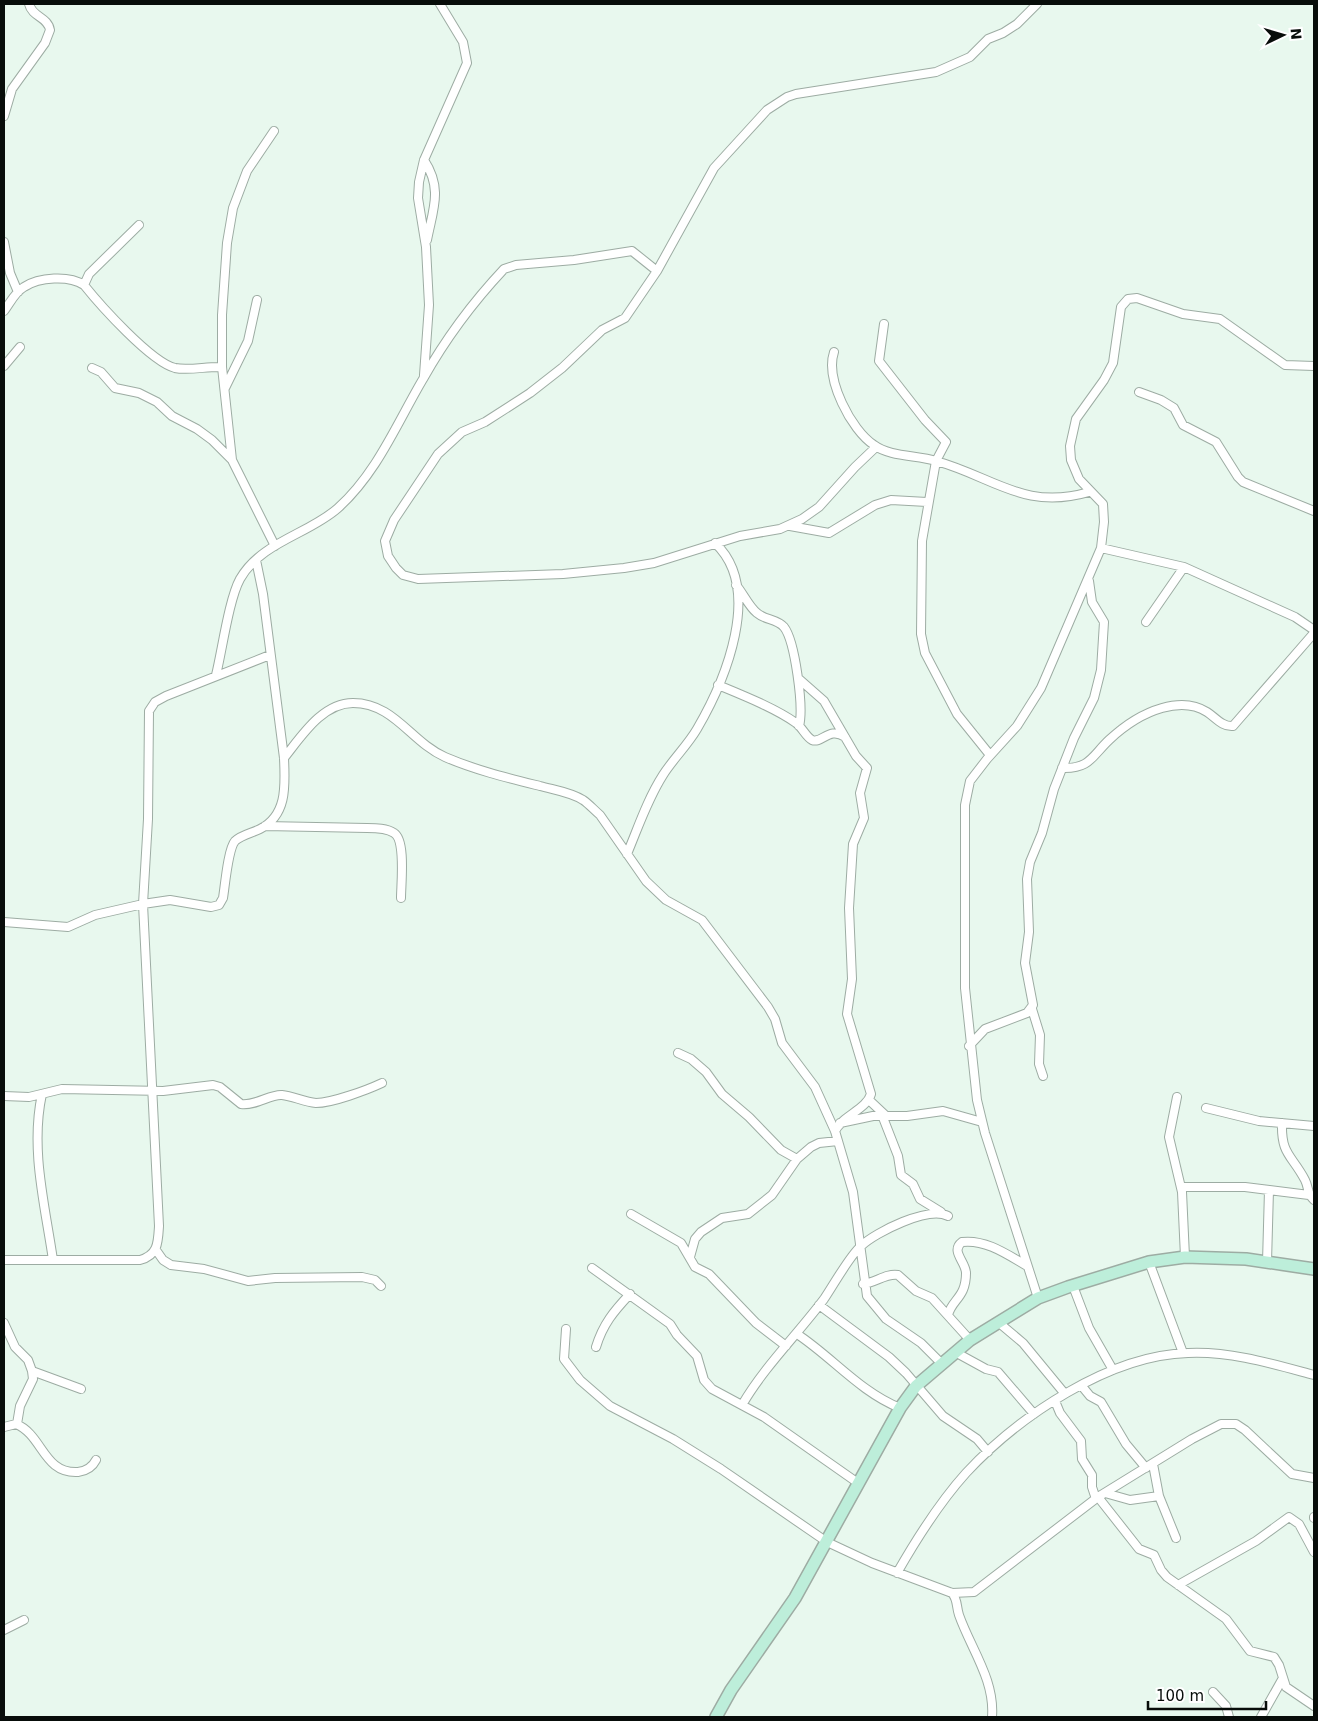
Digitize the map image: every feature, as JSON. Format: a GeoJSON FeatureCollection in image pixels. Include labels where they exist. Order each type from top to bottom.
{"type":"FeatureCollection","features":[{"type":"Feature","properties":{"kind":"street"},"geometry":{"type":"LineString","coordinates":[[4,116],[12,89],[45,42],[50,30],[45,21],[34,14],[29,4]]}},
{"type":"Feature","properties":{"kind":"street"},"geometry":{"type":"LineString","coordinates":[[424,377],[429,322],[426,247],[418,198],[424,160],[467,63],[462,42],[440,4]]}},
{"type":"Feature","properties":{"kind":"street"},"geometry":{"type":"LineString","coordinates":[[876,447],[854,467],[818,507],[790,526],[715,543],[654,563],[563,574],[418,579],[403,575],[388,556],[385,541],[394,520],[438,454],[462,432],[485,422],[530,393],[562,368],[602,330],[625,318],[657,271],[714,168],[776,103],[796,94],[936,72],[970,57],[988,39],[1003,33],[1017,24],[1036,4]]}},
{"type":"Feature","properties":{"kind":"street"},"geometry":{"type":"LineString","coordinates":[[232,460],[222,367],[222,295],[233,208],[247,171],[274,131]]}},
{"type":"Feature","properties":{"kind":"street"},"geometry":{"type":"LineString","coordinates":[[424,160],[431,171],[436,186],[426,247]]}},
{"type":"Feature","properties":{"kind":"street"},"geometry":{"type":"LineString","coordinates":[[84,285],[89,274],[140,225]]}},
{"type":"Feature","properties":{"kind":"street"},"geometry":{"type":"LineString","coordinates":[[4,242],[10,273],[18,292]]}},
{"type":"Feature","properties":{"kind":"street"},"geometry":{"type":"LineString","coordinates":[[216,675],[238,586],[244,574],[256,560],[275,546],[336,510],[349,497],[375,464],[455,326],[504,269],[516,265],[574,260],[632,251],[657,271]]}},
{"type":"Feature","properties":{"kind":"street"},"geometry":{"type":"LineString","coordinates":[[4,311],[23,287],[41,281],[71,279],[84,285],[116,321],[168,365],[181,369],[222,367]]}},
{"type":"Feature","properties":{"kind":"street"},"geometry":{"type":"LineString","coordinates":[[1038,1298],[982,1122],[969,1046],[964,949],[965,805],[970,781],[1017,726],[1032,703],[1089,581],[1101,548],[1104,511],[1102,504],[1089,492],[1074,470],[1070,446],[1076,418],[1104,380],[1113,363],[1122,307],[1128,299],[1137,298],[1183,314],[1226,321],[1284,365],[1314,366]]}},
{"type":"Feature","properties":{"kind":"street"},"geometry":{"type":"LineString","coordinates":[[224,390],[248,341],[257,300]]}},
{"type":"Feature","properties":{"kind":"street"},"geometry":{"type":"LineString","coordinates":[[884,324],[879,361],[925,420],[946,441],[936,461],[927,502],[921,558],[922,643],[957,714],[990,756]]}},
{"type":"Feature","properties":{"kind":"street"},"geometry":{"type":"LineString","coordinates":[[4,366],[20,347]]}},
{"type":"Feature","properties":{"kind":"street"},"geometry":{"type":"LineString","coordinates":[[834,352],[830,363],[837,393],[859,430],[876,447],[936,461],[1019,495],[1056,497],[1076,496],[1089,492]]}},
{"type":"Feature","properties":{"kind":"street"},"geometry":{"type":"LineString","coordinates":[[92,368],[101,372],[114,388],[139,393],[157,402],[172,416],[205,434],[232,460],[275,546]]}},
{"type":"Feature","properties":{"kind":"street"},"geometry":{"type":"LineString","coordinates":[[1139,392],[1174,408],[1183,425],[1216,442],[1243,482],[1314,511]]}},
{"type":"Feature","properties":{"kind":"street"},"geometry":{"type":"LineString","coordinates":[[790,526],[829,533],[875,505],[891,500],[927,502]]}},
{"type":"Feature","properties":{"kind":"street"},"geometry":{"type":"LineString","coordinates":[[627,854],[658,783],[696,731],[718,685],[736,640],[738,618],[736,585],[732,564],[725,552],[715,543]]}},
{"type":"Feature","properties":{"kind":"street"},"geometry":{"type":"LineString","coordinates":[[1062,768],[1080,767],[1090,762],[1109,740],[1132,721],[1146,713],[1164,708],[1190,705],[1206,711],[1225,725],[1233,726],[1314,632],[1296,617],[1184,567],[1101,548]]}},
{"type":"Feature","properties":{"kind":"street"},"geometry":{"type":"LineString","coordinates":[[4,922],[68,927],[95,916],[143,904],[170,900],[211,907],[219,905],[223,898],[233,845],[240,838],[265,826],[279,812],[285,783],[279,708],[270,655],[263,594],[256,560]]}},
{"type":"Feature","properties":{"kind":"street"},"geometry":{"type":"LineString","coordinates":[[1146,622],[1184,567]]}},
{"type":"Feature","properties":{"kind":"street"},"geometry":{"type":"LineString","coordinates":[[1043,1076],[1040,1064],[1042,1042],[1032,1009],[1033,1000],[1026,972],[1029,932],[1027,878],[1033,851],[1042,833],[1054,789],[1094,698],[1101,670],[1104,622],[1092,602],[1089,581]]}},
{"type":"Feature","properties":{"kind":"street"},"geometry":{"type":"LineString","coordinates":[[736,585],[756,613],[777,622],[785,628],[799,679],[800,726]]}},
{"type":"Feature","properties":{"kind":"street"},"geometry":{"type":"LineString","coordinates":[[4,1260],[140,1260],[152,1256],[156,1250],[159,1226],[143,904],[148,819],[149,710],[155,702],[166,696],[270,655]]}},
{"type":"Feature","properties":{"kind":"street"},"geometry":{"type":"LineString","coordinates":[[799,679],[824,701],[856,756],[867,768],[860,793],[864,818],[853,844],[849,908],[852,979],[847,1014],[871,1088],[869,1100],[837,1127]]}},
{"type":"Feature","properties":{"kind":"street"},"geometry":{"type":"LineString","coordinates":[[718,685],[749,698],[800,726],[814,740],[832,733],[839,733],[845,737]]}},
{"type":"Feature","properties":{"kind":"street"},"geometry":{"type":"LineString","coordinates":[[284,758],[314,722],[328,712],[351,703],[369,704],[390,714],[443,756],[471,767],[582,800],[600,815],[627,854],[660,894],[702,920],[768,1007],[775,1019],[782,1043],[815,1087],[837,1127],[838,1141],[850,1176],[860,1246],[863,1284],[867,1296],[886,1319],[921,1343],[942,1364]]}},
{"type":"Feature","properties":{"kind":"street"},"geometry":{"type":"LineString","coordinates":[[265,826],[367,828],[382,829],[396,834],[399,838],[402,859],[401,898]]}},
{"type":"Feature","properties":{"kind":"street"},"geometry":{"type":"LineString","coordinates":[[969,1046],[985,1029],[1017,1018],[1032,1009]]}},
{"type":"Feature","properties":{"kind":"street"},"geometry":{"type":"LineString","coordinates":[[678,1052],[691,1059],[706,1072],[722,1094],[749,1116],[781,1150],[796,1159]]}},
{"type":"Feature","properties":{"kind":"street"},"geometry":{"type":"LineString","coordinates":[[4,1096],[29,1097],[62,1089],[153,1091],[213,1085],[220,1086],[241,1104],[254,1104],[281,1094],[300,1101],[317,1103],[363,1092],[382,1083]]}},
{"type":"Feature","properties":{"kind":"street"},"geometry":{"type":"LineString","coordinates":[[42,1094],[39,1165],[41,1195],[48,1220],[53,1260]]}},
{"type":"Feature","properties":{"kind":"street"},"geometry":{"type":"LineString","coordinates":[[1177,1097],[1169,1137],[1170,1148],[1181,1187],[1185,1257]]}},
{"type":"Feature","properties":{"kind":"street"},"geometry":{"type":"LineString","coordinates":[[742,1405],[758,1380],[820,1305],[860,1246],[907,1219],[944,1214],[925,1204],[920,1199],[913,1184],[901,1175],[898,1156],[884,1115],[869,1100]]}},
{"type":"Feature","properties":{"kind":"street"},"geometry":{"type":"LineString","coordinates":[[1206,1108],[1260,1121],[1314,1126]]}},
{"type":"Feature","properties":{"kind":"street"},"geometry":{"type":"LineString","coordinates":[[837,1127],[884,1115],[907,1116],[943,1110],[982,1122]]}},
{"type":"Feature","properties":{"kind":"street"},"geometry":{"type":"LineString","coordinates":[[1282,1123],[1282,1143],[1311,1193]]}},
{"type":"Feature","properties":{"kind":"street"},"geometry":{"type":"LineString","coordinates":[[690,1258],[696,1239],[701,1232],[722,1218],[748,1214],[772,1195],[796,1159],[818,1143],[838,1141]]}},
{"type":"Feature","properties":{"kind":"street"},"geometry":{"type":"LineString","coordinates":[[1181,1187],[1311,1193]]}},
{"type":"Feature","properties":{"kind":"street"},"geometry":{"type":"LineString","coordinates":[[1267,1262],[1269,1190]]}},
{"type":"Feature","properties":{"kind":"street"},"geometry":{"type":"LineString","coordinates":[[631,1214],[681,1243],[698,1270],[709,1274],[756,1323],[786,1346]]}},
{"type":"Feature","properties":{"kind":"street"},"geometry":{"type":"LineString","coordinates":[[948,1315],[950,1309],[961,1296],[965,1283],[966,1269],[957,1252],[962,1242],[978,1242],[993,1247],[1027,1266]]}},
{"type":"Feature","properties":{"kind":"street"},"geometry":{"type":"LineString","coordinates":[[156,1250],[170,1265],[204,1269],[248,1281],[275,1278],[369,1278],[381,1286]]}},
{"type":"Feature","properties":{"kind":"street"},"geometry":{"type":"LineString","coordinates":[[716,1717],[731,1690],[795,1598],[900,1408],[916,1386],[970,1340],[1038,1298],[1149,1262],[1185,1257],[1267,1262],[1314,1269]]}},
{"type":"Feature","properties":{"kind":"street"},"geometry":{"type":"LineString","coordinates":[[1149,1262],[1183,1353]]}},
{"type":"Feature","properties":{"kind":"street"},"geometry":{"type":"LineString","coordinates":[[592,1268],[670,1324],[677,1335],[697,1356],[704,1380],[712,1389],[778,1426],[858,1483]]}},
{"type":"Feature","properties":{"kind":"street"},"geometry":{"type":"LineString","coordinates":[[863,1284],[876,1282],[888,1276],[898,1275],[916,1291],[932,1298],[970,1340]]}},
{"type":"Feature","properties":{"kind":"street"},"geometry":{"type":"LineString","coordinates":[[1073,1286],[1089,1328],[1113,1370]]}},
{"type":"Feature","properties":{"kind":"street"},"geometry":{"type":"LineString","coordinates":[[596,1347],[602,1328],[610,1315],[630,1294]]}},
{"type":"Feature","properties":{"kind":"street"},"geometry":{"type":"LineString","coordinates":[[820,1305],[889,1357],[943,1416],[977,1439],[988,1452]]}},
{"type":"Feature","properties":{"kind":"street"},"geometry":{"type":"LineString","coordinates":[[998,1322],[1023,1343],[1065,1394]]}},
{"type":"Feature","properties":{"kind":"street"},"geometry":{"type":"LineString","coordinates":[[4,1324],[15,1347],[28,1360],[32,1371],[33,1379],[23,1397],[17,1424]]}},
{"type":"Feature","properties":{"kind":"street"},"geometry":{"type":"LineString","coordinates":[[566,1329],[563,1354],[568,1367],[610,1406],[673,1439],[722,1469],[827,1542],[897,1573],[952,1593],[964,1594],[980,1589],[1100,1496],[1214,1426],[1229,1422],[1236,1424],[1255,1438],[1292,1474],[1314,1478]]}},
{"type":"Feature","properties":{"kind":"street"},"geometry":{"type":"LineString","coordinates":[[796,1334],[835,1362],[870,1392],[900,1408]]}},
{"type":"Feature","properties":{"kind":"street"},"geometry":{"type":"LineString","coordinates":[[955,1352],[986,1369],[998,1372],[1034,1414]]}},
{"type":"Feature","properties":{"kind":"street"},"geometry":{"type":"LineString","coordinates":[[897,1573],[943,1500],[988,1452],[1034,1414],[1082,1384],[1113,1370],[1145,1359],[1183,1353],[1226,1355],[1314,1375]]}},
{"type":"Feature","properties":{"kind":"street"},"geometry":{"type":"LineString","coordinates":[[32,1371],[81,1389]]}},
{"type":"Feature","properties":{"kind":"street"},"geometry":{"type":"LineString","coordinates":[[1082,1384],[1090,1396],[1101,1402],[1126,1444],[1150,1466],[1159,1496],[1176,1538]]}},
{"type":"Feature","properties":{"kind":"street"},"geometry":{"type":"LineString","coordinates":[[1055,1401],[1060,1413],[1081,1441],[1082,1459],[1092,1475],[1092,1487],[1127,1537],[1140,1551],[1154,1555],[1161,1570],[1178,1585],[1226,1619],[1250,1651],[1274,1657],[1289,1691],[1314,1706]]}},
{"type":"Feature","properties":{"kind":"street"},"geometry":{"type":"LineString","coordinates":[[4,1427],[17,1424],[27,1429],[42,1453],[59,1469],[69,1472],[83,1471],[92,1467],[96,1460]]}},
{"type":"Feature","properties":{"kind":"street"},"geometry":{"type":"LineString","coordinates":[[1100,1496],[1130,1500],[1159,1496]]}},
{"type":"Feature","properties":{"kind":"street"},"geometry":{"type":"LineString","coordinates":[[1178,1585],[1256,1541],[1289,1517],[1296,1521],[1312,1539],[1314,1552]]}},
{"type":"Feature","properties":{"kind":"street"},"geometry":{"type":"LineString","coordinates":[[952,1593],[957,1600],[959,1615],[985,1674],[990,1693],[992,1717]]}},
{"type":"Feature","properties":{"kind":"street"},"geometry":{"type":"LineString","coordinates":[[4,1630],[24,1620]]}},
{"type":"Feature","properties":{"kind":"street"},"geometry":{"type":"LineString","coordinates":[[1261,1717],[1283,1678]]}},
{"type":"Feature","properties":{"kind":"street"},"geometry":{"type":"LineString","coordinates":[[1213,1692],[1226,1706],[1229,1717]]}}]}
